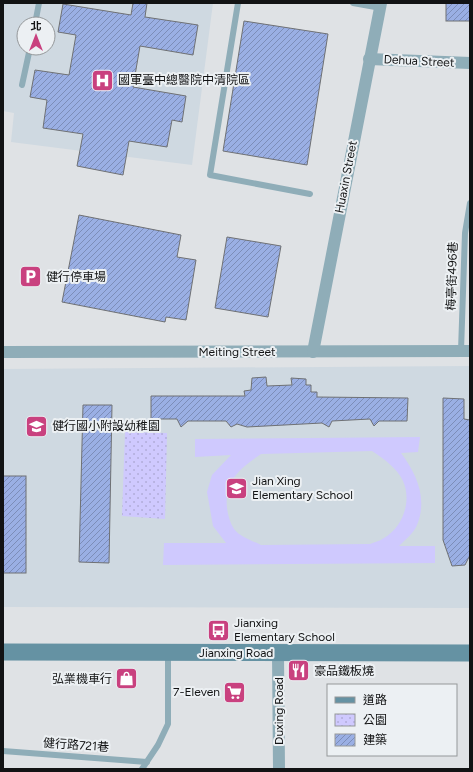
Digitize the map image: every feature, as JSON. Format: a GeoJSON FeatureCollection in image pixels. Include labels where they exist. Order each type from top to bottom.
{"type":"FeatureCollection","features":[{"type":"Feature","properties":{"kind":"street","name":"Huaxin Street"},"geometry":{"type":"LineString","coordinates":[[313,352],[369,59],[381,5]]}},
{"type":"Feature","properties":{"kind":"street","name":"Dehua Street"},"geometry":{"type":"LineString","coordinates":[[369,59],[470,63]]}},
{"type":"Feature","properties":{"kind":"street","name":"Meiting Street"},"geometry":{"type":"LineString","coordinates":[[3,352],[466,351]]}},
{"type":"Feature","properties":{"kind":"street","name":"Jianxing Road"},"geometry":{"type":"LineString","coordinates":[[3,652],[278,654],[470,653]]}},
{"type":"Feature","properties":{"kind":"street","name":"Duxing Road"},"geometry":{"type":"LineString","coordinates":[[278,654],[279,769]]}},
{"type":"Feature","properties":{"kind":"lane"},"geometry":{"type":"LineString","coordinates":[[37,16],[39,3]]}},
{"type":"Feature","properties":{"kind":"lane"},"geometry":{"type":"LineString","coordinates":[[238,3],[210,175],[310,194]]}},
{"type":"Feature","properties":{"kind":"lane"},"geometry":{"type":"LineString","coordinates":[[353,3],[381,5]]}},
{"type":"Feature","properties":{"kind":"lane"},"geometry":{"type":"LineString","coordinates":[[22,85],[28,56]]}},
{"type":"Feature","properties":{"kind":"lane","name":"梅亭街496巷"},"geometry":{"type":"LineString","coordinates":[[466,351],[465,233],[470,202]]}},
{"type":"Feature","properties":{"kind":"lane"},"geometry":{"type":"LineString","coordinates":[[142,769],[158,745],[168,724],[168,653]]}},
{"type":"Feature","properties":{"kind":"lane","name":"健行路721巷"},"geometry":{"type":"LineString","coordinates":[[3,751],[147,762]]}},
{"type":"Feature","properties":{"kind":"shaded area","name":"國軍臺中總醫院中清院區"},"geometry":{"type":"Polygon","coordinates":[[[3,3],[213,3],[192,165],[11,142],[14,113],[3,111],[3,3]]]}},
{"type":"Feature","properties":{"kind":"shaded area","name":"Jian Xing Elementary School"},"geometry":{"type":"Polygon","coordinates":[[[470,366],[470,608],[3,607],[3,369],[470,366]]]}},
{"type":"Feature","properties":{"kind":"green space"},"geometry":{"type":"Polygon","coordinates":[[[125,432],[167,433],[165,519],[122,516],[125,432]]]}},
{"type":"Feature","properties":{"kind":"green space"},"geometry":{"type":"Polygon","coordinates":[[[420,437],[418,452],[401,453],[416,477],[421,496],[421,505],[416,528],[399,546],[435,546],[435,563],[163,565],[164,543],[226,543],[213,526],[207,492],[212,475],[231,455],[195,457],[195,439],[420,437]],[[372,451],[261,454],[240,470],[235,476],[228,490],[227,511],[231,524],[240,534],[261,545],[370,544],[381,540],[391,533],[401,520],[406,505],[406,489],[400,476],[390,464],[372,451]]]}},
{"type":"Feature","properties":{"kind":"building"},"geometry":{"type":"Polygon","coordinates":[[[133,3],[147,3],[145,17],[198,25],[193,55],[140,46],[133,87],[186,96],[182,122],[172,120],[167,147],[129,141],[123,175],[77,166],[83,134],[43,128],[47,100],[30,97],[35,70],[69,75],[76,35],[58,32],[63,4],[131,15],[133,3]]]}},
{"type":"Feature","properties":{"kind":"building"},"geometry":{"type":"Polygon","coordinates":[[[446,3],[470,3],[470,21],[446,21],[446,3]]]}},
{"type":"Feature","properties":{"kind":"building"},"geometry":{"type":"Polygon","coordinates":[[[244,21],[328,34],[307,165],[223,151],[244,21]]]}},
{"type":"Feature","properties":{"kind":"building"},"geometry":{"type":"Polygon","coordinates":[[[79,215],[181,235],[177,257],[196,260],[186,320],[166,317],[165,322],[62,302],[79,215]]]}},
{"type":"Feature","properties":{"kind":"building"},"geometry":{"type":"Polygon","coordinates":[[[227,237],[281,246],[268,317],[215,308],[227,237]]]}},
{"type":"Feature","properties":{"kind":"building"},"geometry":{"type":"Polygon","coordinates":[[[266,377],[267,386],[292,385],[291,378],[306,379],[306,385],[311,385],[311,392],[317,392],[317,397],[408,398],[407,421],[379,421],[374,426],[370,419],[332,421],[329,427],[322,423],[247,427],[237,424],[231,427],[226,421],[188,421],[181,427],[177,419],[151,419],[151,396],[245,396],[244,391],[251,390],[252,378],[266,377]]]}},
{"type":"Feature","properties":{"kind":"building"},"geometry":{"type":"Polygon","coordinates":[[[443,398],[464,399],[464,419],[470,420],[470,555],[465,565],[452,566],[443,540],[443,398]]]}},
{"type":"Feature","properties":{"kind":"building"},"geometry":{"type":"Polygon","coordinates":[[[83,405],[112,405],[109,563],[79,562],[83,405]]]}},
{"type":"Feature","properties":{"kind":"building"},"geometry":{"type":"Polygon","coordinates":[[[3,476],[26,476],[26,573],[3,573],[3,476]]]}},
{"type":"Feature","properties":{"kind":"place","name":"國軍臺中總醫院中清院區"},"geometry":{"type":"Point","coordinates":[103,80]}},
{"type":"Feature","properties":{"kind":"place","name":"健行停車場"},"geometry":{"type":"Point","coordinates":[31,277]}},
{"type":"Feature","properties":{"kind":"place","name":"健行國小附設幼稚園"},"geometry":{"type":"Point","coordinates":[36,426]}},
{"type":"Feature","properties":{"kind":"place","name":"Jian Xing Elementary School"},"geometry":{"type":"Point","coordinates":[236,488]}},
{"type":"Feature","properties":{"kind":"place","name":"Jianxing Elementary School"},"geometry":{"type":"Point","coordinates":[219,630]}},
{"type":"Feature","properties":{"kind":"place","name":"豪品鐵板燒"},"geometry":{"type":"Point","coordinates":[299,671]}},
{"type":"Feature","properties":{"kind":"place","name":"弘業機車行"},"geometry":{"type":"Point","coordinates":[127,679]}},
{"type":"Feature","properties":{"kind":"place","name":"7-Eleven"},"geometry":{"type":"Point","coordinates":[235,692]}}]}
